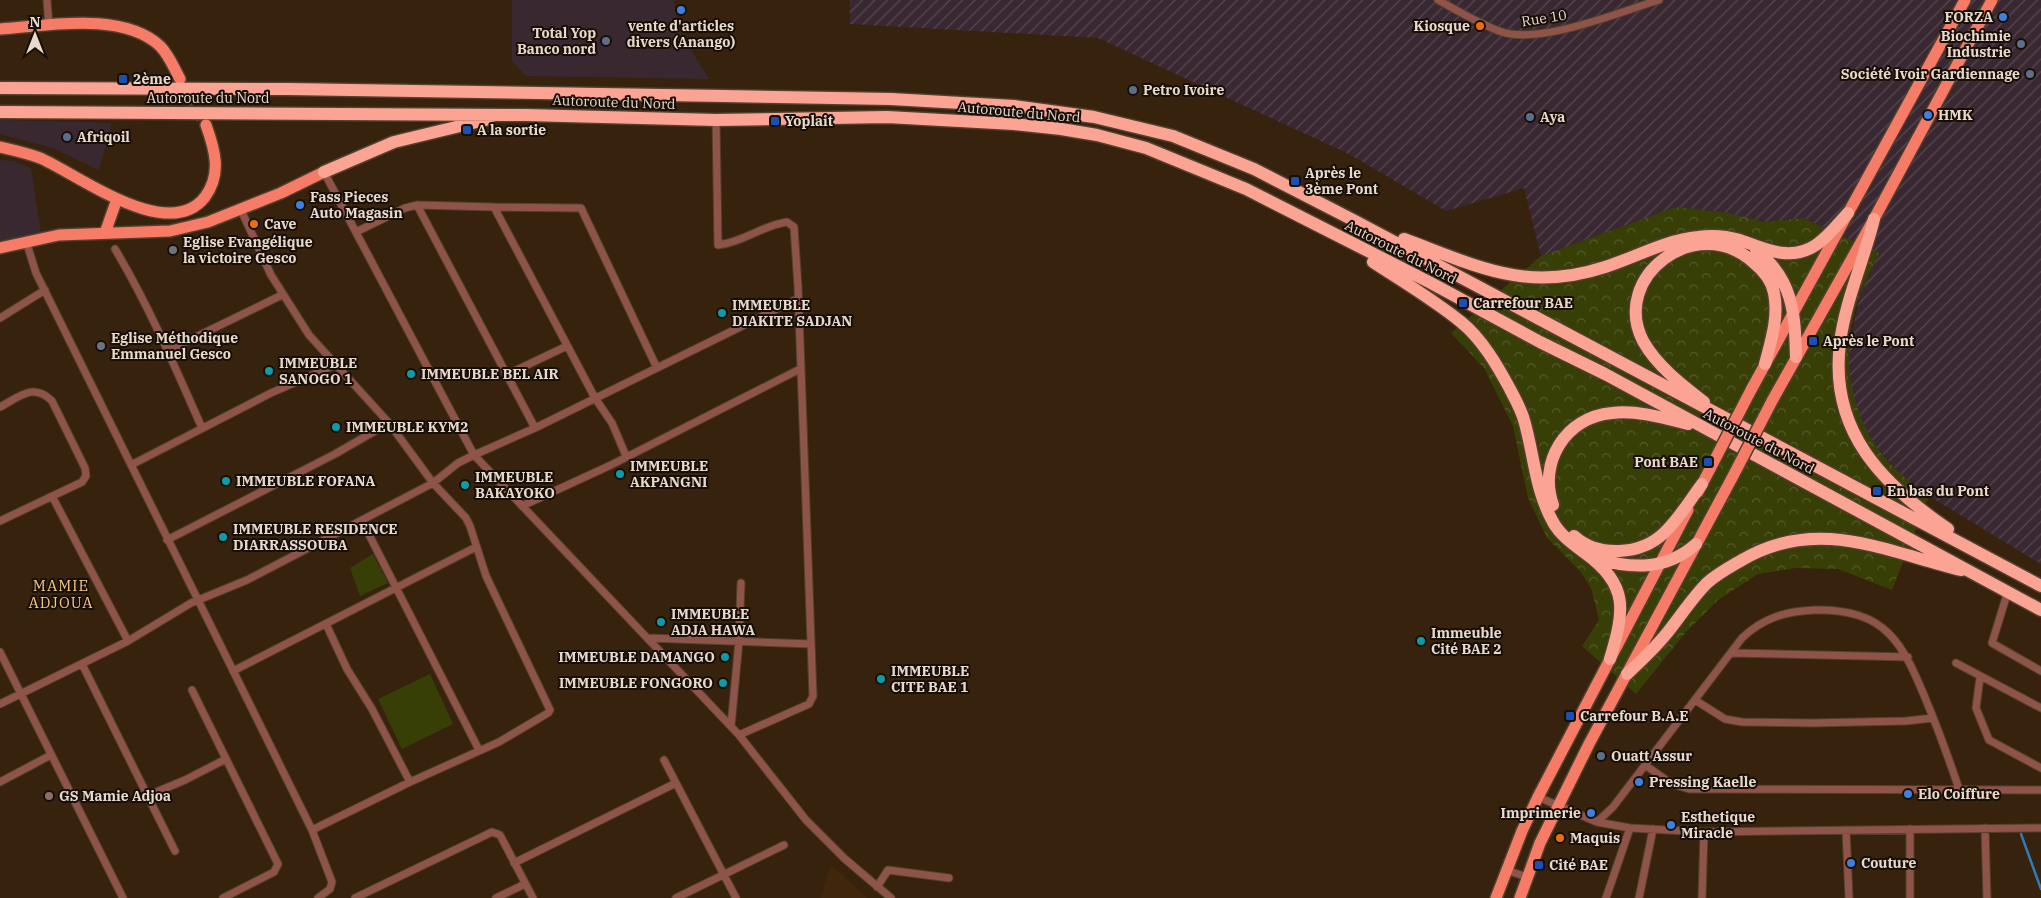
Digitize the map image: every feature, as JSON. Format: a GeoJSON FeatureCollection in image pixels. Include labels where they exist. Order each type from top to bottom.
{"type":"FeatureCollection","features":[{"type":"Feature","properties":{"kind":"highway","name":"Autoroute du Nord"},"geometry":{"type":"LineString","coordinates":[[0,88],[288,89],[892,99],[1014,106],[1094,117],[1173,136],[1254,169],[1355,221],[2041,586]]}},
{"type":"Feature","properties":{"kind":"highway","name":"Autoroute du Nord"},"geometry":{"type":"LineString","coordinates":[[0,112],[526,115],[716,120],[887,117],[1014,124],[1097,135],[1146,148],[1246,189],[1605,374],[2041,610]]}},
{"type":"Feature","properties":{"kind":"highway"},"geometry":{"type":"LineString","coordinates":[[324,172],[394,142],[496,118],[526,115]]}},
{"type":"Feature","properties":{"kind":"highway"},"geometry":{"type":"LineString","coordinates":[[1355,221],[1479,268],[1532,279],[1574,276],[1682,238],[1719,236],[1774,252],[1805,251],[1816,245],[1848,213]]}},
{"type":"Feature","properties":{"kind":"highway"},"geometry":{"type":"LineString","coordinates":[[1874,219],[1847,310],[1840,345],[1840,385],[1850,426],[1864,453],[1878,472],[1899,493],[2002,565]]}},
{"type":"Feature","properties":{"kind":"highway"},"geometry":{"type":"LineString","coordinates":[[1338,238],[1462,322],[1484,346],[1505,380],[1524,417],[1543,501],[1554,524],[1570,542],[1592,557],[1614,580],[1622,603],[1622,617],[1610,659]]}},
{"type":"Feature","properties":{"kind":"highway"},"geometry":{"type":"LineString","coordinates":[[1726,418],[1665,368],[1643,340],[1639,329],[1637,306],[1645,282],[1658,263],[1681,248],[1710,243],[1739,252],[1760,268],[1772,287],[1776,304],[1775,321],[1765,364]]}},
{"type":"Feature","properties":{"kind":"highway"},"geometry":{"type":"LineString","coordinates":[[1750,245],[1777,269],[1789,294],[1794,314],[1796,357]]}},
{"type":"Feature","properties":{"kind":"highway"},"geometry":{"type":"LineString","coordinates":[[1702,428],[1642,414],[1620,412],[1595,416],[1571,431],[1557,447],[1551,460],[1548,484],[1555,511],[1576,538],[1600,549],[1611,551],[1632,550],[1657,538],[1672,524],[1702,484]]}},
{"type":"Feature","properties":{"kind":"highway"},"geometry":{"type":"LineString","coordinates":[[1627,674],[1666,634],[1708,583],[1752,554],[1784,543],[1807,538],[1831,538],[1893,551],[1977,574]]}},
{"type":"Feature","properties":{"kind":"highway"},"geometry":{"type":"LineString","coordinates":[[1592,557],[1627,566],[1660,565],[1681,556],[1696,544]]}},
{"type":"Feature","properties":{"kind":"main road"},"geometry":{"type":"LineString","coordinates":[[1496,898],[1506,870],[1538,797],[1610,659],[1765,364],[1965,0]]}},
{"type":"Feature","properties":{"kind":"main road"},"geometry":{"type":"LineString","coordinates":[[1520,898],[1527,877],[1558,807],[1627,674],[1772,401],[1874,219],[1992,0]]}},
{"type":"Feature","properties":{"kind":"main road"},"geometry":{"type":"LineString","coordinates":[[0,30],[49,26],[116,25],[136,31],[162,48],[180,79]]}},
{"type":"Feature","properties":{"kind":"main road"},"geometry":{"type":"LineString","coordinates":[[0,147],[39,158],[117,199],[149,210],[166,213],[189,210],[200,202],[213,186],[216,170],[214,149],[206,125]]}},
{"type":"Feature","properties":{"kind":"main road"},"geometry":{"type":"LineString","coordinates":[[0,248],[59,235],[170,231],[208,222],[240,210],[324,172]]}},
{"type":"Feature","properties":{"kind":"main road"},"geometry":{"type":"LineString","coordinates":[[105,233],[117,199]]}},
{"type":"Feature","properties":{"kind":"street"},"geometry":{"type":"LineString","coordinates":[[47,0],[49,26]]}},
{"type":"Feature","properties":{"kind":"street","name":"Rue 10"},"geometry":{"type":"LineString","coordinates":[[1438,0],[1500,32],[1516,35],[1570,28],[1659,0]]}},
{"type":"Feature","properties":{"kind":"street"},"geometry":{"type":"LineString","coordinates":[[716,120],[718,245],[736,243],[777,223],[787,222],[794,227],[811,644],[812,701],[739,735]]}},
{"type":"Feature","properties":{"kind":"street"},"geometry":{"type":"LineString","coordinates":[[324,172],[474,456],[739,735],[806,820],[845,859],[891,898]]}},
{"type":"Feature","properties":{"kind":"street"},"geometry":{"type":"LineString","coordinates":[[356,232],[405,208],[417,205],[581,208],[657,368]]}},
{"type":"Feature","properties":{"kind":"street"},"geometry":{"type":"LineString","coordinates":[[417,205],[534,428]]}},
{"type":"Feature","properties":{"kind":"street"},"geometry":{"type":"LineString","coordinates":[[494,207],[595,398],[612,423],[626,456]]}},
{"type":"Feature","properties":{"kind":"street"},"geometry":{"type":"LineString","coordinates":[[240,210],[258,250],[282,295],[309,335],[334,365],[389,423],[433,483],[466,518],[486,576],[550,710],[510,736],[312,830]]}},
{"type":"Feature","properties":{"kind":"street"},"geometry":{"type":"LineString","coordinates":[[26,241],[32,265],[312,830],[332,882],[330,889],[318,898]]}},
{"type":"Feature","properties":{"kind":"street"},"geometry":{"type":"LineString","coordinates":[[115,249],[134,282],[202,428]]}},
{"type":"Feature","properties":{"kind":"street"},"geometry":{"type":"LineString","coordinates":[[0,318],[45,290]]}},
{"type":"Feature","properties":{"kind":"street"},"geometry":{"type":"LineString","coordinates":[[167,351],[282,295]]}},
{"type":"Feature","properties":{"kind":"street"},"geometry":{"type":"LineString","coordinates":[[0,704],[128,641],[197,601],[247,580],[362,521],[433,483],[458,463],[534,428],[797,299]]}},
{"type":"Feature","properties":{"kind":"street"},"geometry":{"type":"LineString","coordinates":[[506,374],[568,346]]}},
{"type":"Feature","properties":{"kind":"street"},"geometry":{"type":"LineString","coordinates":[[131,465],[272,393],[334,365]]}},
{"type":"Feature","properties":{"kind":"street"},"geometry":{"type":"LineString","coordinates":[[522,506],[800,369]]}},
{"type":"Feature","properties":{"kind":"street"},"geometry":{"type":"LineString","coordinates":[[0,407],[33,390],[44,392],[52,401],[85,468],[86,476],[82,482],[0,521]]}},
{"type":"Feature","properties":{"kind":"street"},"geometry":{"type":"LineString","coordinates":[[167,540],[335,454],[389,423]]}},
{"type":"Feature","properties":{"kind":"street"},"geometry":{"type":"LineString","coordinates":[[52,496],[128,641]]}},
{"type":"Feature","properties":{"kind":"street"},"geometry":{"type":"LineString","coordinates":[[362,521],[479,750]]}},
{"type":"Feature","properties":{"kind":"street"},"geometry":{"type":"LineString","coordinates":[[233,671],[476,548]]}},
{"type":"Feature","properties":{"kind":"street"},"geometry":{"type":"LineString","coordinates":[[730,726],[739,641],[741,583]]}},
{"type":"Feature","properties":{"kind":"street"},"geometry":{"type":"LineString","coordinates":[[2008,591],[1992,645],[2041,671]]}},
{"type":"Feature","properties":{"kind":"street"},"geometry":{"type":"LineString","coordinates":[[1597,822],[1613,807],[1753,627],[1785,613],[1819,610],[1837,611],[1865,618],[1890,634],[1908,657],[1959,789]]}},
{"type":"Feature","properties":{"kind":"street"},"geometry":{"type":"LineString","coordinates":[[326,624],[347,669],[372,708],[410,782]]}},
{"type":"Feature","properties":{"kind":"street"},"geometry":{"type":"LineString","coordinates":[[648,638],[811,644]]}},
{"type":"Feature","properties":{"kind":"street"},"geometry":{"type":"LineString","coordinates":[[0,652],[123,898]]}},
{"type":"Feature","properties":{"kind":"street"},"geometry":{"type":"LineString","coordinates":[[1732,653],[1908,657]]}},
{"type":"Feature","properties":{"kind":"street"},"geometry":{"type":"LineString","coordinates":[[1956,663],[2041,708]]}},
{"type":"Feature","properties":{"kind":"street"},"geometry":{"type":"LineString","coordinates":[[82,664],[175,851]]}},
{"type":"Feature","properties":{"kind":"street"},"geometry":{"type":"LineString","coordinates":[[1980,677],[1975,704],[1989,740],[2041,768]]}},
{"type":"Feature","properties":{"kind":"street"},"geometry":{"type":"LineString","coordinates":[[192,690],[278,866],[274,872],[222,898]]}},
{"type":"Feature","properties":{"kind":"street"},"geometry":{"type":"LineString","coordinates":[[1695,700],[1725,719],[1742,722],[1811,723],[1906,721],[1933,718]]}},
{"type":"Feature","properties":{"kind":"street"},"geometry":{"type":"LineString","coordinates":[[0,782],[51,755]]}},
{"type":"Feature","properties":{"kind":"street"},"geometry":{"type":"LineString","coordinates":[[147,796],[185,780],[226,759]]}},
{"type":"Feature","properties":{"kind":"street"},"geometry":{"type":"LineString","coordinates":[[664,760],[736,898]]}},
{"type":"Feature","properties":{"kind":"street"},"geometry":{"type":"LineString","coordinates":[[1645,765],[1672,784],[1689,789],[2041,790]]}},
{"type":"Feature","properties":{"kind":"street"},"geometry":{"type":"LineString","coordinates":[[514,863],[676,783]]}},
{"type":"Feature","properties":{"kind":"street"},"geometry":{"type":"LineString","coordinates":[[1538,797],[1597,822],[1630,828],[1704,832],[1910,828],[2041,828]]}},
{"type":"Feature","properties":{"kind":"street"},"geometry":{"type":"LineString","coordinates":[[1606,898],[1630,828]]}},
{"type":"Feature","properties":{"kind":"street"},"geometry":{"type":"LineString","coordinates":[[1910,828],[1910,898]]}},
{"type":"Feature","properties":{"kind":"street"},"geometry":{"type":"LineString","coordinates":[[1985,828],[1987,898]]}},
{"type":"Feature","properties":{"kind":"street"},"geometry":{"type":"LineString","coordinates":[[1639,898],[1653,829]]}},
{"type":"Feature","properties":{"kind":"street"},"geometry":{"type":"LineString","coordinates":[[1846,830],[1849,898]]}},
{"type":"Feature","properties":{"kind":"street"},"geometry":{"type":"LineString","coordinates":[[355,898],[492,832],[500,835],[532,898]]}},
{"type":"Feature","properties":{"kind":"street"},"geometry":{"type":"LineString","coordinates":[[1702,898],[1704,832]]}},
{"type":"Feature","properties":{"kind":"street"},"geometry":{"type":"LineString","coordinates":[[676,898],[784,845]]}},
{"type":"Feature","properties":{"kind":"street"},"geometry":{"type":"LineString","coordinates":[[877,887],[888,870],[948,878]]}},
{"type":"Feature","properties":{"kind":"street"},"geometry":{"type":"LineString","coordinates":[[1506,870],[1527,877]]}},
{"type":"Feature","properties":{"kind":"street"},"geometry":{"type":"LineString","coordinates":[[496,898],[525,884]]}},
{"type":"Feature","properties":{"kind":"shaded area"},"geometry":{"type":"Polygon","coordinates":[[[512,0],[674,0],[678,28],[709,79],[526,76],[512,61],[512,0]]]}},
{"type":"Feature","properties":{"kind":"shaded area"},"geometry":{"type":"Polygon","coordinates":[[[850,0],[2041,0],[2041,564],[1929,496],[1898,472],[1876,447],[1861,419],[1850,388],[1847,355],[1860,295],[1879,253],[1803,218],[1764,222],[1729,213],[1676,207],[1541,256],[1524,188],[1446,211],[1349,154],[1098,38],[850,24],[850,0]]]}},
{"type":"Feature","properties":{"kind":"shaded area"},"geometry":{"type":"Polygon","coordinates":[[[0,120],[112,123],[99,170],[53,148],[0,134],[0,120]]]}},
{"type":"Feature","properties":{"kind":"shaded area"},"geometry":{"type":"Polygon","coordinates":[[[0,160],[14,161],[31,168],[41,233],[0,245],[0,160]]]}},
{"type":"Feature","properties":{"kind":"shaded area"},"geometry":{"type":"Polygon","coordinates":[[[830,864],[867,898],[821,898],[830,864]]]}},
{"type":"Feature","properties":{"kind":"green space"},"geometry":{"type":"Polygon","coordinates":[[[1676,207],[1729,213],[1764,222],[1803,218],[1879,253],[1860,295],[1850,334],[1849,354],[1853,392],[1866,428],[1881,454],[1900,473],[1929,496],[1892,590],[1838,569],[1796,568],[1758,574],[1718,600],[1686,632],[1636,694],[1582,646],[1599,620],[1591,588],[1580,571],[1547,538],[1528,498],[1513,426],[1484,368],[1451,333],[1541,256],[1676,207]]]}},
{"type":"Feature","properties":{"kind":"green space"},"geometry":{"type":"Polygon","coordinates":[[[373,554],[388,583],[360,596],[350,568],[373,554]]]}},
{"type":"Feature","properties":{"kind":"green space"},"geometry":{"type":"Polygon","coordinates":[[[430,674],[453,724],[402,749],[378,699],[430,674]]]}},
{"type":"Feature","properties":{"kind":"waterway"},"geometry":{"type":"LineString","coordinates":[[2021,834],[2041,889]]}},
{"type":"Feature","properties":{"kind":"tunnel"},"geometry":{"type":"LineString","coordinates":[[181,81],[202,120]]}},
{"type":"Feature","properties":{"kind":"place","name":"vente d'articles divers (Anango)"},"geometry":{"type":"Point","coordinates":[681,10]}},
{"type":"Feature","properties":{"kind":"place","name":"FORZA"},"geometry":{"type":"Point","coordinates":[2003,17]}},
{"type":"Feature","properties":{"kind":"place","name":"Kiosque"},"geometry":{"type":"Point","coordinates":[1480,26]}},
{"type":"Feature","properties":{"kind":"place","name":"Total Yop Banco nord"},"geometry":{"type":"Point","coordinates":[606,41]}},
{"type":"Feature","properties":{"kind":"place","name":"Biochimie Industrie"},"geometry":{"type":"Point","coordinates":[2021,44]}},
{"type":"Feature","properties":{"kind":"place","name":"Société Ivoir Gardiennage"},"geometry":{"type":"Point","coordinates":[2030,74]}},
{"type":"Feature","properties":{"kind":"place","name":"2ème"},"geometry":{"type":"Point","coordinates":[123,79]}},
{"type":"Feature","properties":{"kind":"place","name":"Petro Ivoire"},"geometry":{"type":"Point","coordinates":[1133,90]}},
{"type":"Feature","properties":{"kind":"place","name":"HMK"},"geometry":{"type":"Point","coordinates":[1928,115]}},
{"type":"Feature","properties":{"kind":"place","name":"Aya"},"geometry":{"type":"Point","coordinates":[1530,117]}},
{"type":"Feature","properties":{"kind":"place","name":"Yoplait"},"geometry":{"type":"Point","coordinates":[775,121]}},
{"type":"Feature","properties":{"kind":"place","name":"A la sortie"},"geometry":{"type":"Point","coordinates":[467,130]}},
{"type":"Feature","properties":{"kind":"place","name":"Afriqoil"},"geometry":{"type":"Point","coordinates":[67,137]}},
{"type":"Feature","properties":{"kind":"place","name":"Après le 3ème Pont"},"geometry":{"type":"Point","coordinates":[1295,181]}},
{"type":"Feature","properties":{"kind":"place","name":"Fass Pieces Auto Magasin"},"geometry":{"type":"Point","coordinates":[300,205]}},
{"type":"Feature","properties":{"kind":"place","name":"Cave"},"geometry":{"type":"Point","coordinates":[254,224]}},
{"type":"Feature","properties":{"kind":"place","name":"Eglise Evangélique la victoire Gesco"},"geometry":{"type":"Point","coordinates":[173,250]}},
{"type":"Feature","properties":{"kind":"place","name":"Carrefour BAE"},"geometry":{"type":"Point","coordinates":[1463,303]}},
{"type":"Feature","properties":{"kind":"place","name":"IMMEUBLE DIAKITE SADJAN"},"geometry":{"type":"Point","coordinates":[722,313]}},
{"type":"Feature","properties":{"kind":"place","name":"Après le Pont"},"geometry":{"type":"Point","coordinates":[1813,341]}},
{"type":"Feature","properties":{"kind":"place","name":"Eglise Méthodique Emmanuel Gesco"},"geometry":{"type":"Point","coordinates":[101,346]}},
{"type":"Feature","properties":{"kind":"place","name":"IMMEUBLE SANOGO 1"},"geometry":{"type":"Point","coordinates":[269,371]}},
{"type":"Feature","properties":{"kind":"place","name":"IMMEUBLE BEL AIR"},"geometry":{"type":"Point","coordinates":[411,374]}},
{"type":"Feature","properties":{"kind":"place","name":"IMMEUBLE KYM2"},"geometry":{"type":"Point","coordinates":[336,427]}},
{"type":"Feature","properties":{"kind":"place","name":"Pont BAE"},"geometry":{"type":"Point","coordinates":[1708,462]}},
{"type":"Feature","properties":{"kind":"place","name":"IMMEUBLE AKPANGNI"},"geometry":{"type":"Point","coordinates":[620,474]}},
{"type":"Feature","properties":{"kind":"place","name":"IMMEUBLE FOFANA"},"geometry":{"type":"Point","coordinates":[226,481]}},
{"type":"Feature","properties":{"kind":"place","name":"IMMEUBLE BAKAYOKO"},"geometry":{"type":"Point","coordinates":[465,485]}},
{"type":"Feature","properties":{"kind":"place","name":"En bas du Pont"},"geometry":{"type":"Point","coordinates":[1877,491]}},
{"type":"Feature","properties":{"kind":"place","name":"IMMEUBLE RESIDENCE DIARRASSOUBA"},"geometry":{"type":"Point","coordinates":[223,537]}},
{"type":"Feature","properties":{"kind":"place","name":"IMMEUBLE ADJA HAWA"},"geometry":{"type":"Point","coordinates":[661,622]}},
{"type":"Feature","properties":{"kind":"place","name":"Immeuble Cité BAE 2"},"geometry":{"type":"Point","coordinates":[1421,641]}},
{"type":"Feature","properties":{"kind":"place","name":"IMMEUBLE DAMANGO"},"geometry":{"type":"Point","coordinates":[725,657]}},
{"type":"Feature","properties":{"kind":"place","name":"IMMEUBLE CITE BAE 1"},"geometry":{"type":"Point","coordinates":[881,679]}},
{"type":"Feature","properties":{"kind":"place","name":"IMMEUBLE FONGORO"},"geometry":{"type":"Point","coordinates":[723,683]}},
{"type":"Feature","properties":{"kind":"place","name":"Carrefour B.A.E"},"geometry":{"type":"Point","coordinates":[1570,716]}},
{"type":"Feature","properties":{"kind":"place","name":"Ouatt Assur"},"geometry":{"type":"Point","coordinates":[1601,756]}},
{"type":"Feature","properties":{"kind":"place","name":"Pressing Kaelle"},"geometry":{"type":"Point","coordinates":[1639,782]}},
{"type":"Feature","properties":{"kind":"place","name":"Elo Coiffure"},"geometry":{"type":"Point","coordinates":[1908,794]}},
{"type":"Feature","properties":{"kind":"place","name":"GS Mamie Adjoa"},"geometry":{"type":"Point","coordinates":[49,796]}},
{"type":"Feature","properties":{"kind":"place","name":"Imprimerie"},"geometry":{"type":"Point","coordinates":[1591,813]}},
{"type":"Feature","properties":{"kind":"place","name":"Esthetique Miracle"},"geometry":{"type":"Point","coordinates":[1671,825]}},
{"type":"Feature","properties":{"kind":"place","name":"Maquis"},"geometry":{"type":"Point","coordinates":[1560,838]}},
{"type":"Feature","properties":{"kind":"place","name":"Couture"},"geometry":{"type":"Point","coordinates":[1851,863]}},
{"type":"Feature","properties":{"kind":"place","name":"Cité BAE"},"geometry":{"type":"Point","coordinates":[1539,865]}},
{"type":"Feature","properties":{"kind":"district","name":"MAMIE ADJOUA"},"geometry":{"type":"Point","coordinates":[61,594]}}]}
